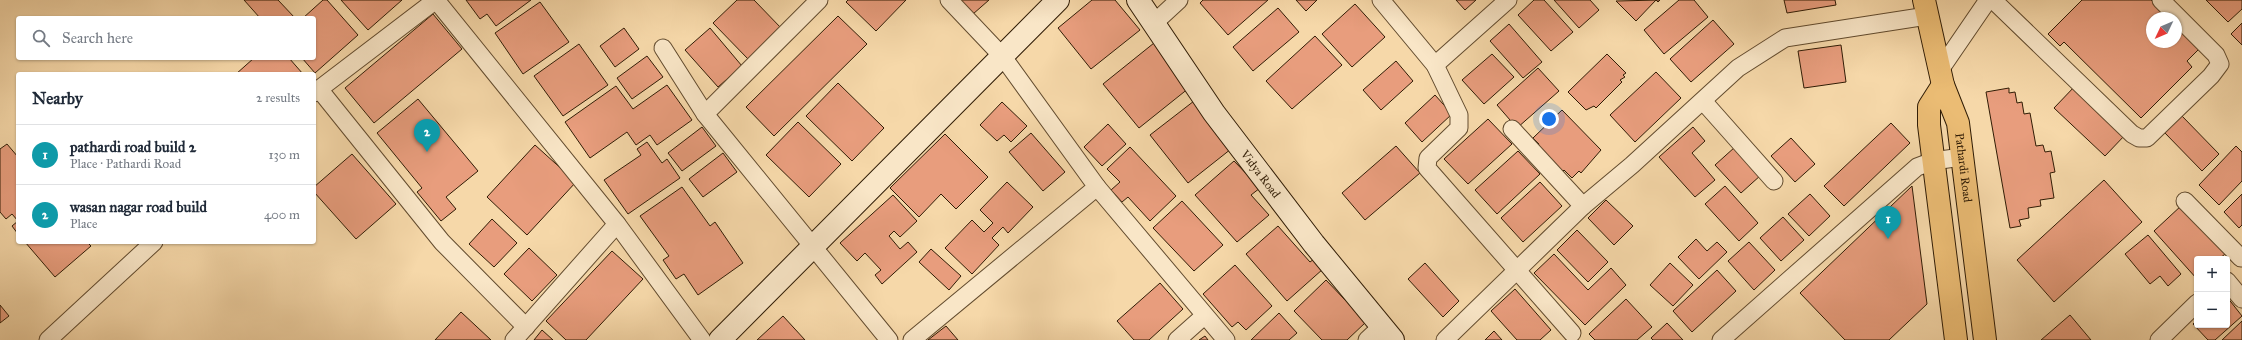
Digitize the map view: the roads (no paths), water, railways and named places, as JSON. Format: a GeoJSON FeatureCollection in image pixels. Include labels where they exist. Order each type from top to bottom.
{"type":"FeatureCollection","features":[{"type":"Feature","properties":{"kind":"main road","name":"Pathardi Road"},"geometry":{"type":"LineString","coordinates":[[1925,8],[1941,77],[1958,123],[1985,340]]}},
{"type":"Feature","properties":{"kind":"main road"},"geometry":{"type":"LineString","coordinates":[[1941,77],[1929,107],[1928,125],[1956,340]]}},
{"type":"Feature","properties":{"kind":"street"},"geometry":{"type":"LineString","coordinates":[[526,327],[442,242],[317,91],[436,0],[617,224],[702,340]]}},
{"type":"Feature","properties":{"kind":"street"},"geometry":{"type":"LineString","coordinates":[[705,114],[819,0]]}},
{"type":"Feature","properties":{"kind":"street"},"geometry":{"type":"LineString","coordinates":[[948,0],[1003,57],[1097,187],[1204,316],[1226,340]]}},
{"type":"Feature","properties":{"kind":"street"},"geometry":{"type":"LineString","coordinates":[[720,340],[1058,0]]}},
{"type":"Feature","properties":{"kind":"street","name":"Vidya Road"},"geometry":{"type":"LineString","coordinates":[[1138,0],[1214,113],[1314,244],[1380,336]]}},
{"type":"Feature","properties":{"kind":"street"},"geometry":{"type":"LineString","coordinates":[[1153,24],[1179,0]]}},
{"type":"Feature","properties":{"kind":"street"},"geometry":{"type":"LineString","coordinates":[[1381,0],[1435,65],[1460,122],[1459,128],[1428,158],[1427,168],[1572,333]]}},
{"type":"Feature","properties":{"kind":"street"},"geometry":{"type":"LineString","coordinates":[[1435,65],[1508,0]]}},
{"type":"Feature","properties":{"kind":"street"},"geometry":{"type":"LineString","coordinates":[[1941,77],[1988,0]]}},
{"type":"Feature","properties":{"kind":"street"},"geometry":{"type":"LineString","coordinates":[[1993,0],[2132,134],[2139,138],[2147,138],[2211,76],[2220,64],[2216,55],[2161,0]]}},
{"type":"Feature","properties":{"kind":"street"},"geometry":{"type":"LineString","coordinates":[[1445,340],[1583,206],[1632,165],[1738,68],[1785,38],[1925,8]]}},
{"type":"Feature","properties":{"kind":"street"},"geometry":{"type":"LineString","coordinates":[[663,48],[705,114],[889,340]]}},
{"type":"Feature","properties":{"kind":"street"},"geometry":{"type":"LineString","coordinates":[[1703,101],[1774,181]]}},
{"type":"Feature","properties":{"kind":"street"},"geometry":{"type":"LineString","coordinates":[[1512,129],[1583,206]]}},
{"type":"Feature","properties":{"kind":"street"},"geometry":{"type":"LineString","coordinates":[[1721,340],[1917,167],[1933,161],[1962,157]]}},
{"type":"Feature","properties":{"kind":"street"},"geometry":{"type":"LineString","coordinates":[[912,340],[1097,187]]}},
{"type":"Feature","properties":{"kind":"street"},"geometry":{"type":"LineString","coordinates":[[2185,201],[2241,258],[2230,270]]}},
{"type":"Feature","properties":{"kind":"street"},"geometry":{"type":"LineString","coordinates":[[514,340],[617,224]]}},
{"type":"Feature","properties":{"kind":"street"},"geometry":{"type":"LineString","coordinates":[[48,340],[152,244]]}},
{"type":"Feature","properties":{"kind":"street"},"geometry":{"type":"LineString","coordinates":[[2230,285],[2242,299]]}},
{"type":"Feature","properties":{"kind":"street"},"geometry":{"type":"LineString","coordinates":[[2159,340],[2194,306]]}},
{"type":"Feature","properties":{"kind":"street"},"geometry":{"type":"LineString","coordinates":[[1177,340],[1204,316]]}},
{"type":"Feature","properties":{"kind":"place","name":"wasan nagar road build"},"geometry":{"type":"Point","coordinates":[427,152]}},
{"type":"Feature","properties":{"kind":"place","name":"pathardi road build 2"},"geometry":{"type":"Point","coordinates":[1888,239]}}]}
